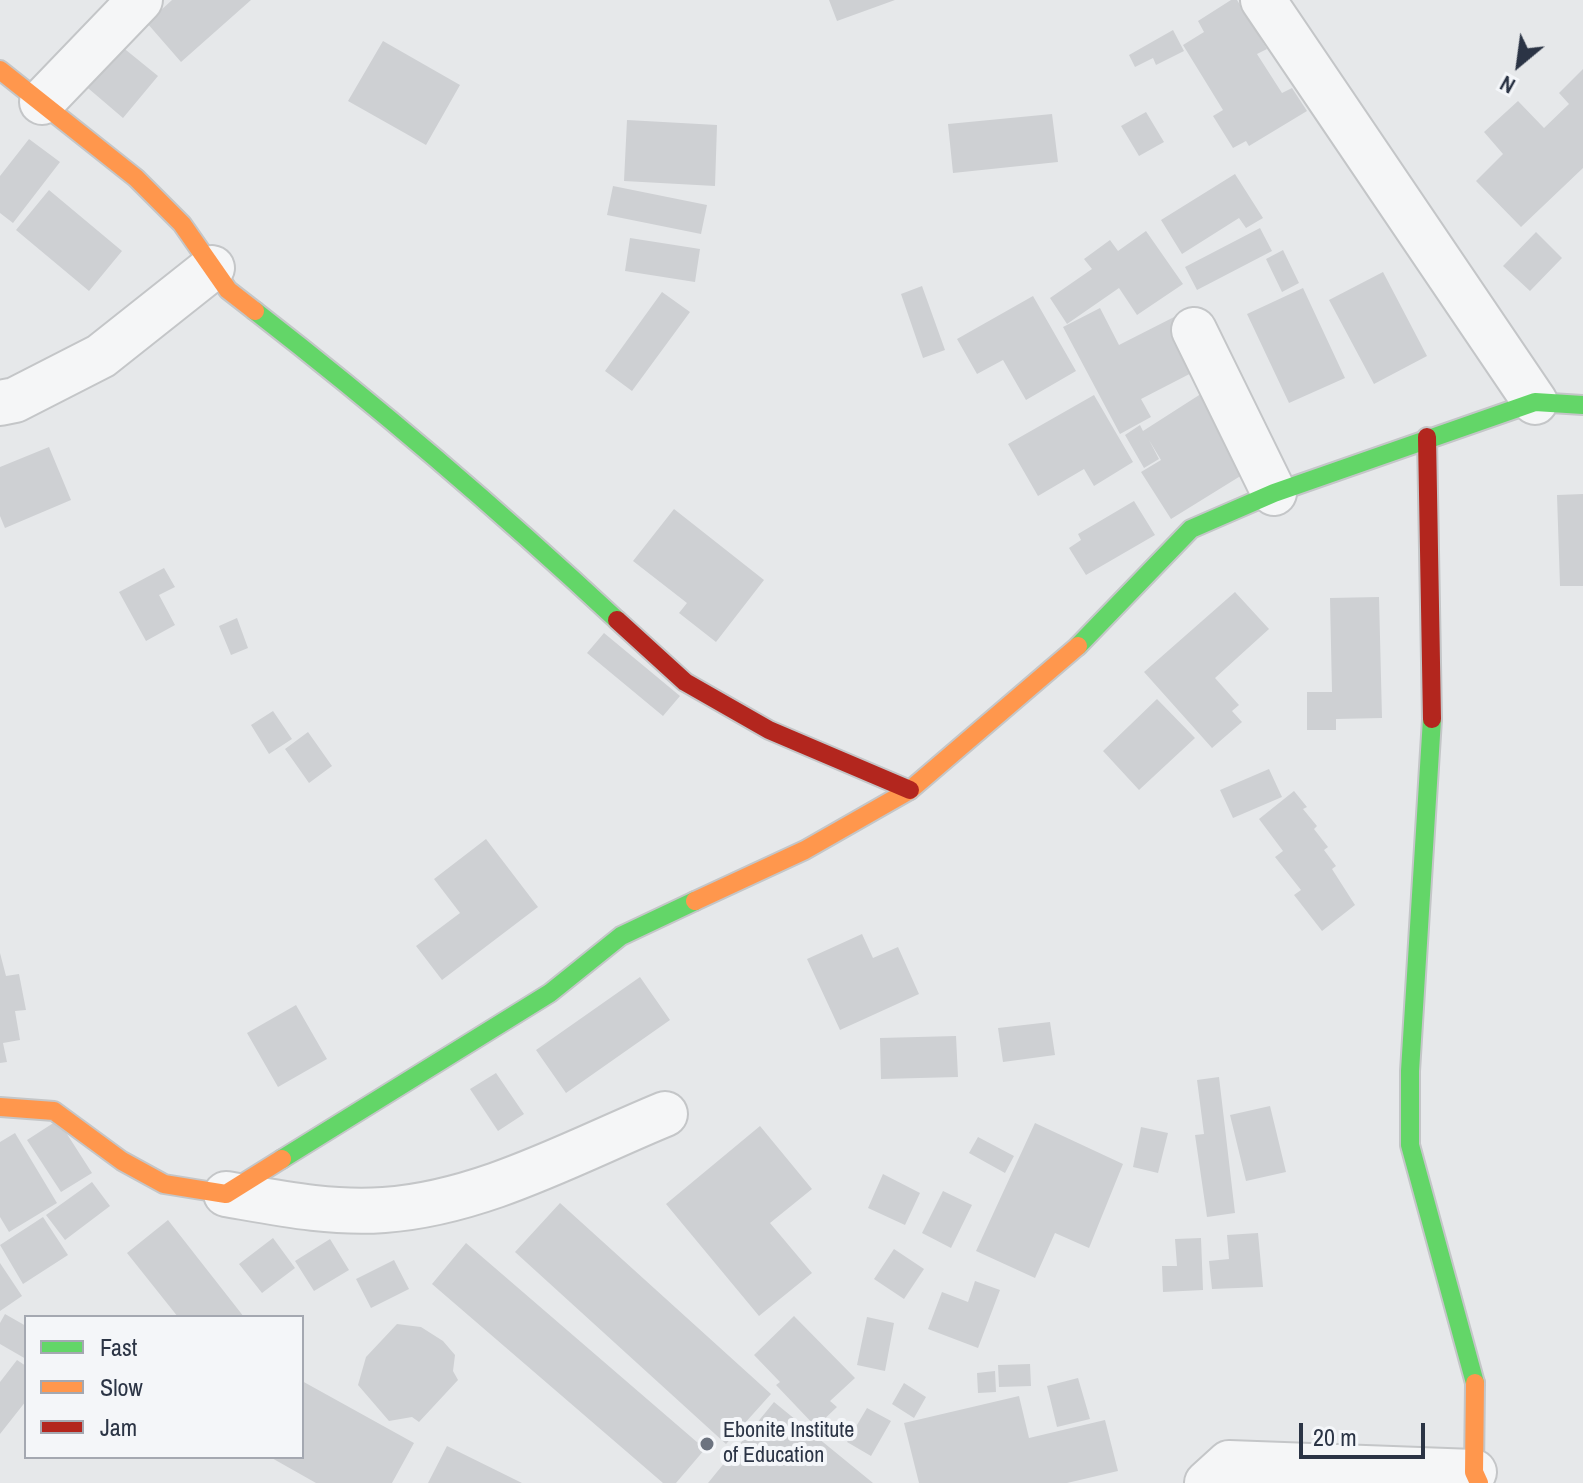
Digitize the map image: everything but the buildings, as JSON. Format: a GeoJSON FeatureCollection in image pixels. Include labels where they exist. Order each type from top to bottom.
{"type":"FeatureCollection","features":[{"type":"Feature","properties":{"kind":"street"},"geometry":{"type":"LineString","coordinates":[[42,102],[140,0]]}},
{"type":"Feature","properties":{"kind":"street"},"geometry":{"type":"LineString","coordinates":[[1263,0],[1535,402]]}},
{"type":"Feature","properties":{"kind":"street"},"geometry":{"type":"LineString","coordinates":[[0,70],[136,178],[182,224],[228,290],[321,362],[533,542],[685,682],[769,730],[910,790]]}},
{"type":"Feature","properties":{"kind":"street"},"geometry":{"type":"LineString","coordinates":[[0,403],[15,400],[101,356],[212,268]]}},
{"type":"Feature","properties":{"kind":"street"},"geometry":{"type":"LineString","coordinates":[[1194,330],[1274,493]]}},
{"type":"Feature","properties":{"kind":"street"},"geometry":{"type":"LineString","coordinates":[[226,1194],[550,993],[621,936],[805,850],[910,790],[1068,656],[1191,529],[1274,493],[1427,437],[1535,402],[1583,405]]}},
{"type":"Feature","properties":{"kind":"street"},"geometry":{"type":"LineString","coordinates":[[1207,1483],[1229,1463],[1477,1478],[1475,1383],[1410,1145],[1410,1071],[1432,737],[1427,437]]}},
{"type":"Feature","properties":{"kind":"street"},"geometry":{"type":"LineString","coordinates":[[0,1107],[54,1111],[122,1161],[164,1184],[345,1211],[384,1210],[446,1202],[500,1184],[665,1114]]}},
{"type":"Feature","properties":{"kind":"traffic: fast"},"geometry":{"type":"LineString","coordinates":[[255,311],[439,461],[617,620]]}},
{"type":"Feature","properties":{"kind":"traffic: fast"},"geometry":{"type":"LineString","coordinates":[[1078,646],[1191,529],[1274,493],[1535,402],[1583,405]]}},
{"type":"Feature","properties":{"kind":"traffic: fast"},"geometry":{"type":"LineString","coordinates":[[1432,719],[1410,1071],[1410,1145],[1475,1383]]}},
{"type":"Feature","properties":{"kind":"traffic: fast"},"geometry":{"type":"LineString","coordinates":[[282,1159],[550,993],[621,936],[695,901]]}},
{"type":"Feature","properties":{"kind":"traffic: slow"},"geometry":{"type":"LineString","coordinates":[[0,70],[136,178],[182,224],[228,290],[255,311]]}},
{"type":"Feature","properties":{"kind":"traffic: slow"},"geometry":{"type":"LineString","coordinates":[[695,901],[805,850],[910,790],[1078,646]]}},
{"type":"Feature","properties":{"kind":"traffic: slow"},"geometry":{"type":"LineString","coordinates":[[0,1107],[54,1111],[122,1161],[164,1184],[226,1194],[282,1159]]}},
{"type":"Feature","properties":{"kind":"traffic: slow"},"geometry":{"type":"LineString","coordinates":[[1475,1383],[1474,1472],[1479,1483]]}},
{"type":"Feature","properties":{"kind":"traffic: jam"},"geometry":{"type":"LineString","coordinates":[[1427,437],[1432,719]]}},
{"type":"Feature","properties":{"kind":"traffic: jam"},"geometry":{"type":"LineString","coordinates":[[617,620],[685,682],[769,730],[910,790]]}},
{"type":"Feature","properties":{"kind":"place","name":"Ebonite Institute of Education"},"geometry":{"type":"Point","coordinates":[707,1444]}}]}
